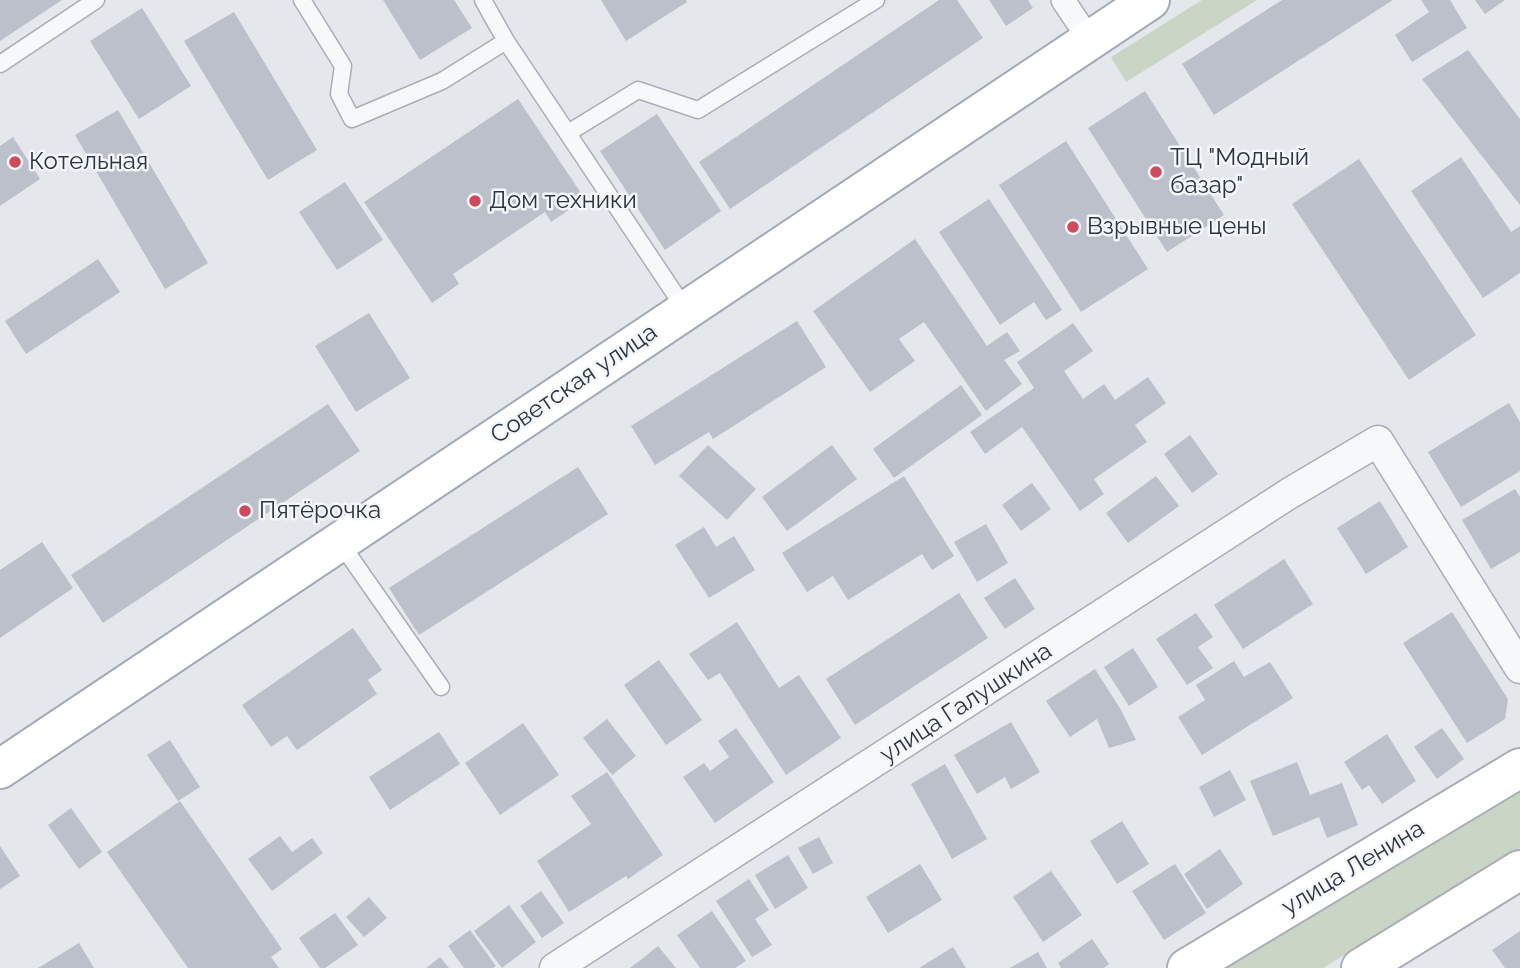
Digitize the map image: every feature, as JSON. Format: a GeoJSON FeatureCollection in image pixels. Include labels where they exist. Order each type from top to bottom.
{"type":"FeatureCollection","features":[{"type":"Feature","properties":{"kind":"main road","name":"Советская улица"},"geometry":{"type":"LineString","coordinates":[[0,769],[1150,0]]}},
{"type":"Feature","properties":{"kind":"main road","name":"улица Ленина"},"geometry":{"type":"LineString","coordinates":[[1187,968],[1520,768]]}},
{"type":"Feature","properties":{"kind":"main road"},"geometry":{"type":"LineString","coordinates":[[1361,968],[1520,870]]}},
{"type":"Feature","properties":{"kind":"street"},"geometry":{"type":"LineString","coordinates":[[1063,0],[1089,39]]}},
{"type":"Feature","properties":{"kind":"street","name":"улица Галушкина"},"geometry":{"type":"LineString","coordinates":[[555,968],[1290,493],[1378,441],[1520,668]]}},
{"type":"Feature","properties":{"kind":"lane"},"geometry":{"type":"LineString","coordinates":[[0,64],[96,0]]}},
{"type":"Feature","properties":{"kind":"lane"},"geometry":{"type":"LineString","coordinates":[[302,0],[343,66],[340,94],[352,119],[442,81],[506,41]]}},
{"type":"Feature","properties":{"kind":"lane"},"geometry":{"type":"LineString","coordinates":[[483,0],[506,41],[685,309]]}},
{"type":"Feature","properties":{"kind":"lane"},"geometry":{"type":"LineString","coordinates":[[568,133],[638,90],[698,110],[876,0]]}},
{"type":"Feature","properties":{"kind":"lane"},"geometry":{"type":"LineString","coordinates":[[339,541],[441,687]]}},
{"type":"Feature","properties":{"kind":"green space"},"geometry":{"type":"Polygon","coordinates":[[[1202,0],[1257,0],[1126,82],[1111,57],[1202,0]]]}},
{"type":"Feature","properties":{"kind":"green space"},"geometry":{"type":"Polygon","coordinates":[[[1520,788],[1520,848],[1323,968],[1225,968],[1520,788]]]}},
{"type":"Feature","properties":{"kind":"building"},"geometry":{"type":"Polygon","coordinates":[[[0,0],[62,0],[0,41],[0,0]]]}},
{"type":"Feature","properties":{"kind":"building"},"geometry":{"type":"Polygon","coordinates":[[[383,0],[454,0],[472,28],[420,60],[383,0]]]}},
{"type":"Feature","properties":{"kind":"building"},"geometry":{"type":"Polygon","coordinates":[[[601,0],[686,0],[687,2],[626,41],[601,0]]]}},
{"type":"Feature","properties":{"kind":"building"},"geometry":{"type":"Polygon","coordinates":[[[939,0],[957,0],[983,38],[730,209],[699,162],[939,0]]]}},
{"type":"Feature","properties":{"kind":"building"},"geometry":{"type":"Polygon","coordinates":[[[989,0],[1028,0],[1033,8],[1006,26],[989,0]]]}},
{"type":"Feature","properties":{"kind":"building"},"geometry":{"type":"Polygon","coordinates":[[[1282,0],[1393,0],[1214,115],[1182,64],[1282,0]]]}},
{"type":"Feature","properties":{"kind":"building"},"geometry":{"type":"Polygon","coordinates":[[[1421,0],[1450,0],[1467,28],[1412,62],[1395,35],[1429,12],[1421,0]]]}},
{"type":"Feature","properties":{"kind":"building"},"geometry":{"type":"Polygon","coordinates":[[[1475,0],[1505,0],[1485,14],[1475,0]]]}},
{"type":"Feature","properties":{"kind":"building"},"geometry":{"type":"Polygon","coordinates":[[[142,8],[191,86],[139,119],[90,41],[142,8]]]}},
{"type":"Feature","properties":{"kind":"building"},"geometry":{"type":"Polygon","coordinates":[[[234,12],[317,150],[268,180],[184,41],[234,12]]]}},
{"type":"Feature","properties":{"kind":"building"},"geometry":{"type":"Polygon","coordinates":[[[1468,50],[1520,119],[1520,205],[1422,79],[1468,50]]]}},
{"type":"Feature","properties":{"kind":"building","name":"ТЦ \"Модный базар\""},"geometry":{"type":"Polygon","coordinates":[[[1145,91],[1224,215],[1167,252],[1088,128],[1145,91]]]}},
{"type":"Feature","properties":{"kind":"building","name":"Дом техники"},"geometry":{"type":"Polygon","coordinates":[[[518,99],[585,199],[551,222],[545,212],[453,274],[459,284],[432,303],[364,202],[518,99]]]}},
{"type":"Feature","properties":{"kind":"building"},"geometry":{"type":"Polygon","coordinates":[[[118,110],[208,263],[165,289],[75,135],[118,110]]]}},
{"type":"Feature","properties":{"kind":"building"},"geometry":{"type":"Polygon","coordinates":[[[657,114],[721,211],[665,250],[600,151],[657,114]]]}},
{"type":"Feature","properties":{"kind":"building","name":"Котельная"},"geometry":{"type":"Polygon","coordinates":[[[13,137],[40,179],[0,206],[0,146],[13,137]]]}},
{"type":"Feature","properties":{"kind":"building","name":"Взрывные цены"},"geometry":{"type":"Polygon","coordinates":[[[1066,141],[1148,269],[1081,312],[999,185],[1066,141]]]}},
{"type":"Feature","properties":{"kind":"building"},"geometry":{"type":"Polygon","coordinates":[[[1461,157],[1511,232],[1520,226],[1520,273],[1483,298],[1411,191],[1461,157]]]}},
{"type":"Feature","properties":{"kind":"building"},"geometry":{"type":"Polygon","coordinates":[[[1359,159],[1476,335],[1409,380],[1292,204],[1359,159]]]}},
{"type":"Feature","properties":{"kind":"building"},"geometry":{"type":"Polygon","coordinates":[[[345,182],[383,240],[337,270],[299,212],[345,182]]]}},
{"type":"Feature","properties":{"kind":"building"},"geometry":{"type":"Polygon","coordinates":[[[989,199],[1062,310],[1046,320],[1034,302],[1000,325],[939,232],[989,199]]]}},
{"type":"Feature","properties":{"kind":"building"},"geometry":{"type":"Polygon","coordinates":[[[915,239],[987,346],[1007,332],[1020,351],[1004,360],[1022,384],[986,411],[924,322],[899,339],[915,361],[870,392],[813,311],[915,239]]]}},
{"type":"Feature","properties":{"kind":"building"},"geometry":{"type":"Polygon","coordinates":[[[98,259],[120,292],[26,354],[5,321],[98,259]]]}},
{"type":"Feature","properties":{"kind":"building"},"geometry":{"type":"Polygon","coordinates":[[[369,313],[410,378],[356,412],[315,346],[369,313]]]}},
{"type":"Feature","properties":{"kind":"building"},"geometry":{"type":"Polygon","coordinates":[[[797,321],[826,367],[713,439],[709,432],[655,465],[631,426],[797,321]]]}},
{"type":"Feature","properties":{"kind":"building"},"geometry":{"type":"Polygon","coordinates":[[[1073,323],[1093,351],[1064,371],[1083,399],[1104,384],[1115,400],[1148,377],[1166,403],[1135,425],[1147,442],[1094,479],[1104,494],[1080,511],[1022,427],[985,454],[970,432],[1034,388],[1017,362],[1073,323]]]}},
{"type":"Feature","properties":{"kind":"building"},"geometry":{"type":"Polygon","coordinates":[[[961,385],[982,415],[894,478],[873,449],[961,385]]]}},
{"type":"Feature","properties":{"kind":"building"},"geometry":{"type":"Polygon","coordinates":[[[1509,403],[1520,422],[1520,471],[1461,507],[1428,452],[1509,403]]]}},
{"type":"Feature","properties":{"kind":"building"},"geometry":{"type":"Polygon","coordinates":[[[328,404],[360,451],[103,623],[71,575],[328,404]]]}},
{"type":"Feature","properties":{"kind":"building"},"geometry":{"type":"Polygon","coordinates":[[[1190,435],[1218,474],[1192,493],[1164,454],[1190,435]]]}},
{"type":"Feature","properties":{"kind":"building"},"geometry":{"type":"Polygon","coordinates":[[[708,445],[756,489],[727,520],[679,476],[708,445]]]}},
{"type":"Feature","properties":{"kind":"building"},"geometry":{"type":"Polygon","coordinates":[[[832,445],[857,479],[787,531],[762,497],[832,445]]]}},
{"type":"Feature","properties":{"kind":"building"},"geometry":{"type":"Polygon","coordinates":[[[578,467],[608,514],[419,635],[389,588],[578,467]]]}},
{"type":"Feature","properties":{"kind":"building"},"geometry":{"type":"Polygon","coordinates":[[[904,476],[954,556],[932,570],[922,554],[848,600],[833,576],[807,592],[782,553],[904,476]]]}},
{"type":"Feature","properties":{"kind":"building"},"geometry":{"type":"Polygon","coordinates":[[[1156,476],[1179,506],[1128,543],[1106,513],[1156,476]]]}},
{"type":"Feature","properties":{"kind":"building"},"geometry":{"type":"Polygon","coordinates":[[[1032,483],[1051,509],[1021,531],[1002,505],[1032,483]]]}},
{"type":"Feature","properties":{"kind":"building"},"geometry":{"type":"Polygon","coordinates":[[[1515,489],[1520,497],[1520,552],[1491,569],[1462,520],[1515,489]]]}},
{"type":"Feature","properties":{"kind":"building"},"geometry":{"type":"Polygon","coordinates":[[[1380,501],[1408,547],[1366,574],[1337,528],[1380,501]]]}},
{"type":"Feature","properties":{"kind":"building"},"geometry":{"type":"Polygon","coordinates":[[[986,524],[1008,563],[977,582],[954,542],[986,524]]]}},
{"type":"Feature","properties":{"kind":"building"},"geometry":{"type":"Polygon","coordinates":[[[704,527],[716,547],[734,536],[755,570],[709,598],[675,545],[704,527]]]}},
{"type":"Feature","properties":{"kind":"building"},"geometry":{"type":"Polygon","coordinates":[[[42,542],[73,588],[0,638],[0,570],[42,542]]]}},
{"type":"Feature","properties":{"kind":"building"},"geometry":{"type":"Polygon","coordinates":[[[1284,559],[1313,604],[1243,649],[1214,605],[1284,559]]]}},
{"type":"Feature","properties":{"kind":"building"},"geometry":{"type":"Polygon","coordinates":[[[1015,578],[1035,609],[1005,629],[984,598],[1015,578]]]}},
{"type":"Feature","properties":{"kind":"building"},"geometry":{"type":"Polygon","coordinates":[[[959,593],[988,638],[855,725],[826,679],[959,593]]]}},
{"type":"Feature","properties":{"kind":"building"},"geometry":{"type":"Polygon","coordinates":[[[1452,612],[1508,699],[1505,719],[1467,743],[1403,643],[1452,612]]]}},
{"type":"Feature","properties":{"kind":"building"},"geometry":{"type":"Polygon","coordinates":[[[1196,613],[1213,637],[1198,647],[1213,668],[1187,685],[1156,639],[1196,613]]]}},
{"type":"Feature","properties":{"kind":"building"},"geometry":{"type":"Polygon","coordinates":[[[737,622],[779,688],[799,675],[841,738],[786,775],[720,673],[708,680],[689,654],[737,622]]]}},
{"type":"Feature","properties":{"kind":"building"},"geometry":{"type":"Polygon","coordinates":[[[353,628],[382,670],[368,680],[377,694],[297,750],[287,736],[271,747],[242,705],[353,628]]]}},
{"type":"Feature","properties":{"kind":"building"},"geometry":{"type":"Polygon","coordinates":[[[1133,648],[1158,687],[1129,706],[1104,667],[1133,648]]]}},
{"type":"Feature","properties":{"kind":"building"},"geometry":{"type":"Polygon","coordinates":[[[659,660],[702,720],[666,745],[624,685],[659,660]]]}},
{"type":"Feature","properties":{"kind":"building"},"geometry":{"type":"Polygon","coordinates":[[[1234,661],[1244,677],[1270,662],[1293,698],[1202,755],[1178,717],[1205,700],[1196,685],[1234,661]]]}},
{"type":"Feature","properties":{"kind":"building"},"geometry":{"type":"Polygon","coordinates":[[[1095,669],[1136,740],[1109,748],[1097,719],[1070,737],[1046,701],[1095,669]]]}},
{"type":"Feature","properties":{"kind":"building"},"geometry":{"type":"Polygon","coordinates":[[[607,719],[636,756],[612,775],[583,738],[607,719]]]}},
{"type":"Feature","properties":{"kind":"building"},"geometry":{"type":"Polygon","coordinates":[[[1011,722],[1040,772],[1011,789],[1005,777],[977,794],[954,755],[1011,722]]]}},
{"type":"Feature","properties":{"kind":"building"},"geometry":{"type":"Polygon","coordinates":[[[523,723],[559,775],[500,815],[465,763],[523,723]]]}},
{"type":"Feature","properties":{"kind":"building"},"geometry":{"type":"Polygon","coordinates":[[[736,728],[774,782],[715,823],[683,777],[704,763],[710,771],[729,757],[718,741],[736,728]]]}},
{"type":"Feature","properties":{"kind":"building"},"geometry":{"type":"Polygon","coordinates":[[[1442,728],[1464,759],[1437,779],[1414,747],[1442,728]]]}},
{"type":"Feature","properties":{"kind":"building"},"geometry":{"type":"Polygon","coordinates":[[[439,732],[460,764],[390,810],[369,777],[439,732]]]}},
{"type":"Feature","properties":{"kind":"building"},"geometry":{"type":"Polygon","coordinates":[[[1387,734],[1416,781],[1382,804],[1369,785],[1362,790],[1344,762],[1387,734]]]}},
{"type":"Feature","properties":{"kind":"building"},"geometry":{"type":"Polygon","coordinates":[[[170,740],[200,787],[178,801],[147,755],[170,740]]]}},
{"type":"Feature","properties":{"kind":"building"},"geometry":{"type":"Polygon","coordinates":[[[1297,762],[1310,795],[1342,783],[1358,825],[1327,838],[1319,817],[1273,836],[1250,781],[1297,762]]]}},
{"type":"Feature","properties":{"kind":"building"},"geometry":{"type":"Polygon","coordinates":[[[945,764],[987,839],[952,859],[911,784],[945,764]]]}},
{"type":"Feature","properties":{"kind":"building"},"geometry":{"type":"Polygon","coordinates":[[[1230,770],[1246,800],[1214,817],[1199,787],[1230,770]]]}},
{"type":"Feature","properties":{"kind":"building"},"geometry":{"type":"Polygon","coordinates":[[[607,772],[663,855],[628,879],[626,876],[569,912],[537,861],[591,824],[571,796],[607,772]]]}},
{"type":"Feature","properties":{"kind":"building"},"geometry":{"type":"Polygon","coordinates":[[[180,801],[282,949],[271,957],[279,968],[188,968],[107,852],[180,801]]]}},
{"type":"Feature","properties":{"kind":"building"},"geometry":{"type":"Polygon","coordinates":[[[71,808],[102,852],[79,869],[48,825],[71,808]]]}},
{"type":"Feature","properties":{"kind":"building"},"geometry":{"type":"Polygon","coordinates":[[[1122,821],[1149,864],[1117,884],[1090,841],[1122,821]]]}},
{"type":"Feature","properties":{"kind":"building"},"geometry":{"type":"Polygon","coordinates":[[[280,836],[292,852],[312,838],[323,853],[272,891],[248,859],[280,836]]]}},
{"type":"Feature","properties":{"kind":"building"},"geometry":{"type":"Polygon","coordinates":[[[819,837],[833,863],[813,874],[798,848],[819,837]]]}},
{"type":"Feature","properties":{"kind":"building"},"geometry":{"type":"Polygon","coordinates":[[[0,846],[20,876],[0,889],[0,846]]]}},
{"type":"Feature","properties":{"kind":"building"},"geometry":{"type":"Polygon","coordinates":[[[1220,849],[1243,884],[1207,909],[1184,874],[1220,849]]]}},
{"type":"Feature","properties":{"kind":"building"},"geometry":{"type":"Polygon","coordinates":[[[788,855],[808,888],[775,909],[755,875],[788,855]]]}},
{"type":"Feature","properties":{"kind":"building"},"geometry":{"type":"Polygon","coordinates":[[[920,864],[942,900],[888,933],[866,897],[920,864]]]}},
{"type":"Feature","properties":{"kind":"building"},"geometry":{"type":"Polygon","coordinates":[[[1175,864],[1206,913],[1164,940],[1132,891],[1175,864]]]}},
{"type":"Feature","properties":{"kind":"building"},"geometry":{"type":"Polygon","coordinates":[[[1051,871],[1082,915],[1043,942],[1013,897],[1051,871]]]}},
{"type":"Feature","properties":{"kind":"building"},"geometry":{"type":"Polygon","coordinates":[[[749,879],[769,910],[755,919],[772,945],[752,957],[716,901],[749,879]]]}},
{"type":"Feature","properties":{"kind":"building"},"geometry":{"type":"Polygon","coordinates":[[[541,891],[564,923],[542,938],[520,906],[541,891]]]}},
{"type":"Feature","properties":{"kind":"building"},"geometry":{"type":"Polygon","coordinates":[[[369,897],[387,918],[364,937],[346,917],[369,897]]]}},
{"type":"Feature","properties":{"kind":"building"},"geometry":{"type":"Polygon","coordinates":[[[509,905],[536,942],[502,968],[474,931],[509,905]]]}},
{"type":"Feature","properties":{"kind":"building"},"geometry":{"type":"Polygon","coordinates":[[[712,911],[746,961],[735,968],[700,968],[677,935],[712,911]]]}},
{"type":"Feature","properties":{"kind":"building"},"geometry":{"type":"Polygon","coordinates":[[[335,913],[358,945],[325,968],[320,968],[299,938],[335,913]]]}},
{"type":"Feature","properties":{"kind":"building"},"geometry":{"type":"Polygon","coordinates":[[[470,930],[496,966],[493,968],[464,968],[448,946],[470,930]]]}},
{"type":"Feature","properties":{"kind":"building"},"geometry":{"type":"Polygon","coordinates":[[[1520,931],[1520,968],[1505,968],[1492,950],[1520,931]]]}},
{"type":"Feature","properties":{"kind":"building"},"geometry":{"type":"Polygon","coordinates":[[[1092,939],[1109,964],[1104,968],[1061,968],[1058,963],[1092,939]]]}},
{"type":"Feature","properties":{"kind":"building"},"geometry":{"type":"Polygon","coordinates":[[[79,943],[94,968],[38,968],[79,943]]]}},
{"type":"Feature","properties":{"kind":"building"},"geometry":{"type":"Polygon","coordinates":[[[658,946],[676,968],[630,968],[642,959],[658,946]]]}},
{"type":"Feature","properties":{"kind":"building"},"geometry":{"type":"Polygon","coordinates":[[[953,947],[966,968],[919,968],[953,947]]]}},
{"type":"Feature","properties":{"kind":"building"},"geometry":{"type":"Polygon","coordinates":[[[1038,952],[1047,968],[1010,968],[1038,952]]]}},
{"type":"Feature","properties":{"kind":"building"},"geometry":{"type":"Polygon","coordinates":[[[440,957],[449,968],[426,968],[440,957]]]}},
{"type":"Feature","properties":{"kind":"place","name":"Котельная"},"geometry":{"type":"Point","coordinates":[15,162]}},
{"type":"Feature","properties":{"kind":"place","name":"ТЦ \"Модный базар\""},"geometry":{"type":"Point","coordinates":[1156,172]}},
{"type":"Feature","properties":{"kind":"place","name":"Дом техники"},"geometry":{"type":"Point","coordinates":[475,201]}},
{"type":"Feature","properties":{"kind":"place","name":"Взрывные цены"},"geometry":{"type":"Point","coordinates":[1073,227]}},
{"type":"Feature","properties":{"kind":"place","name":"Пятёрочка"},"geometry":{"type":"Point","coordinates":[245,511]}}]}
